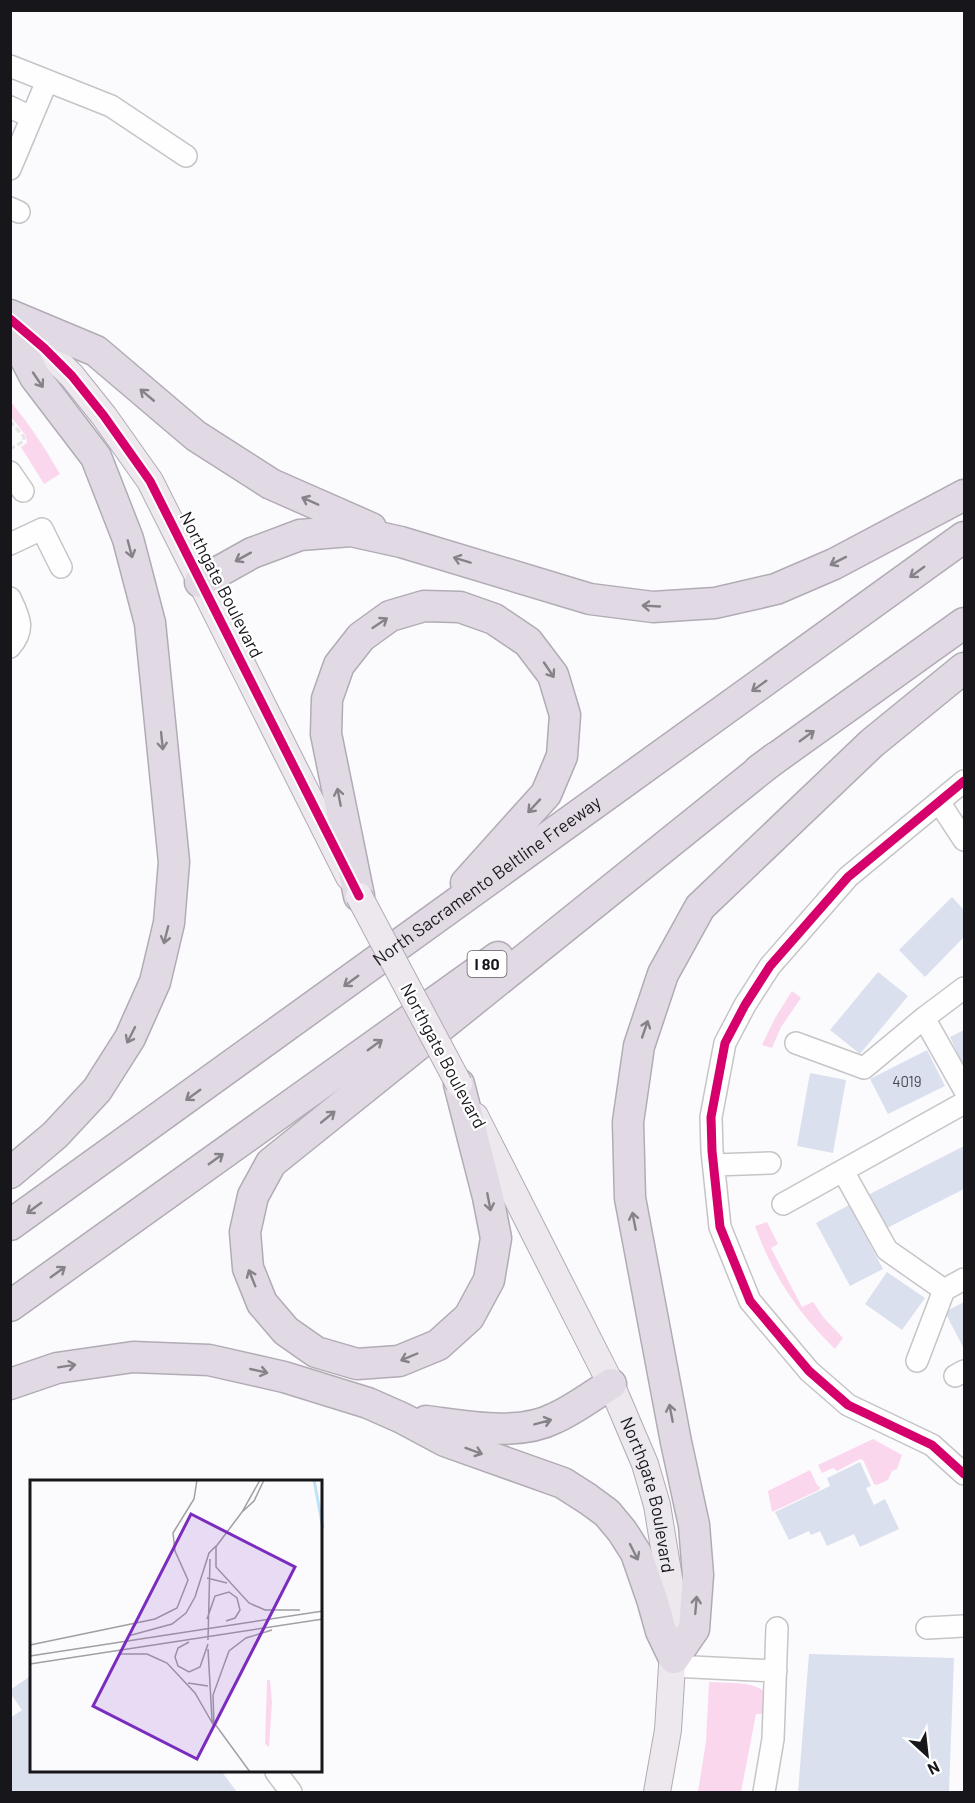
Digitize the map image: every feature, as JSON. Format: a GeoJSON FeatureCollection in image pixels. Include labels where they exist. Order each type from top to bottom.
{"type":"FeatureCollection","features":[{"type":"Feature","properties":{"kind":"highway"},"geometry":{"type":"LineString","coordinates":[[10,317],[96,351],[196,436],[271,484],[401,542]]}},
{"type":"Feature","properties":{"kind":"highway"},"geometry":{"type":"LineString","coordinates":[[10,329],[35,378],[96,457],[128,539],[150,623],[174,862],[169,922],[155,982],[130,1038],[97,1090],[55,1135],[10,1173]]}},
{"type":"Feature","properties":{"kind":"highway"},"geometry":{"type":"LineString","coordinates":[[200,582],[252,553],[300,535],[351,531],[401,542],[590,599],[653,607],[715,603],[777,589],[834,564],[964,495]]}},
{"type":"Feature","properties":{"kind":"highway","name":"North Sacramento Beltline Freeway"},"geometry":{"type":"LineString","coordinates":[[10,1226],[964,537]]}},
{"type":"Feature","properties":{"kind":"highway"},"geometry":{"type":"LineString","coordinates":[[359,896],[326,734],[327,699],[339,665],[361,637],[390,616],[424,606],[460,607],[494,619],[528,642],[553,675],[565,715],[562,756],[546,794],[432,922]]}},
{"type":"Feature","properties":{"kind":"highway","name":"I 80"},"geometry":{"type":"LineString","coordinates":[[10,1306],[964,623]]}},
{"type":"Feature","properties":{"kind":"highway"},"geometry":{"type":"LineString","coordinates":[[673,1662],[694,1629],[698,1575],[694,1525],[630,1198],[628,1122],[639,1046],[663,974],[700,907],[872,743],[964,668]]}},
{"type":"Feature","properties":{"kind":"highway"},"geometry":{"type":"LineString","coordinates":[[459,1084],[496,1238],[489,1280],[469,1317],[438,1345],[399,1361],[357,1364],[316,1352],[286,1331],[262,1303],[248,1268],[245,1232],[251,1204],[271,1163],[775,758]]}},
{"type":"Feature","properties":{"kind":"highway"},"geometry":{"type":"LineString","coordinates":[[10,1384],[57,1368],[133,1357],[209,1360],[305,1383],[368,1403],[445,1441],[563,1483],[607,1514],[636,1553],[673,1662]]}},
{"type":"Feature","properties":{"kind":"highway"},"geometry":{"type":"LineString","coordinates":[[402,1418],[481,1428],[518,1429],[554,1419],[611,1384]]}},
{"type":"Feature","properties":{"kind":"main road","name":"Northgate Boulevard"},"geometry":{"type":"LineString","coordinates":[[10,317],[72,376],[128,448],[150,481],[359,896],[459,1084],[611,1384],[645,1464],[657,1505],[670,1584],[673,1662],[668,1730],[657,1792]]}},
{"type":"Feature","properties":{"kind":"street"},"geometry":{"type":"LineString","coordinates":[[10,66],[111,106],[186,156]]}},
{"type":"Feature","properties":{"kind":"street"},"geometry":{"type":"LineString","coordinates":[[10,169],[47,81]]}},
{"type":"Feature","properties":{"kind":"street"},"geometry":{"type":"LineString","coordinates":[[10,107],[31,117]]}},
{"type":"Feature","properties":{"kind":"street"},"geometry":{"type":"LineString","coordinates":[[10,472],[23,491]]}},
{"type":"Feature","properties":{"kind":"street"},"geometry":{"type":"LineString","coordinates":[[10,544],[42,529],[61,567]]}},
{"type":"Feature","properties":{"kind":"street"},"geometry":{"type":"LineString","coordinates":[[10,598],[20,620],[18,636],[10,647]]}},
{"type":"Feature","properties":{"kind":"street"},"geometry":{"type":"LineString","coordinates":[[964,781],[848,877],[770,966],[745,1005],[725,1043],[711,1116],[720,1227],[750,1301],[809,1371],[848,1405],[932,1445],[964,1474]]}},
{"type":"Feature","properties":{"kind":"street"},"geometry":{"type":"LineString","coordinates":[[939,802],[964,840]]}},
{"type":"Feature","properties":{"kind":"street"},"geometry":{"type":"LineString","coordinates":[[796,1043],[864,1068],[964,988]]}},
{"type":"Feature","properties":{"kind":"street"},"geometry":{"type":"LineString","coordinates":[[924,1018],[964,1089]]}},
{"type":"Feature","properties":{"kind":"street"},"geometry":{"type":"LineString","coordinates":[[783,1204],[964,1103]]}},
{"type":"Feature","properties":{"kind":"street"},"geometry":{"type":"LineString","coordinates":[[714,1165],[770,1163]]}},
{"type":"Feature","properties":{"kind":"street"},"geometry":{"type":"LineString","coordinates":[[843,1171],[887,1250],[944,1290]]}},
{"type":"Feature","properties":{"kind":"street"},"geometry":{"type":"LineString","coordinates":[[917,1361],[944,1290],[964,1279]]}},
{"type":"Feature","properties":{"kind":"street"},"geometry":{"type":"LineString","coordinates":[[927,1628],[964,1626]]}},
{"type":"Feature","properties":{"kind":"street"},"geometry":{"type":"LineString","coordinates":[[764,1792],[774,1739],[777,1628]]}},
{"type":"Feature","properties":{"kind":"street"},"geometry":{"type":"LineString","coordinates":[[673,1662],[776,1671]]}},
{"type":"Feature","properties":{"kind":"street"},"geometry":{"type":"LineString","coordinates":[[277,1773],[291,1792]]}},
{"type":"Feature","properties":{"kind":"path"},"geometry":{"type":"LineString","coordinates":[[10,421],[24,437],[24,441],[10,449]]}},
{"type":"Feature","properties":{"kind":"shaded area"},"geometry":{"type":"Polygon","coordinates":[[[11,402],[25,419],[60,474],[44,484],[21,447],[27,443],[26,436],[11,417],[11,402]]]}},
{"type":"Feature","properties":{"kind":"shaded area"},"geometry":{"type":"Polygon","coordinates":[[[792,991],[801,998],[781,1027],[772,1048],[762,1045],[775,1018],[792,991]]]}},
{"type":"Feature","properties":{"kind":"shaded area"},"geometry":{"type":"Polygon","coordinates":[[[767,1222],[778,1244],[771,1248],[802,1307],[813,1302],[843,1338],[835,1349],[809,1321],[778,1277],[755,1226],[767,1222]]]}},
{"type":"Feature","properties":{"kind":"shaded area"},"geometry":{"type":"Polygon","coordinates":[[[873,1439],[902,1455],[897,1469],[892,1471],[888,1480],[874,1484],[863,1460],[860,1459],[837,1471],[833,1468],[822,1473],[818,1465],[873,1439]]]}},
{"type":"Feature","properties":{"kind":"shaded area"},"geometry":{"type":"Polygon","coordinates":[[[810,1470],[820,1487],[819,1490],[772,1512],[768,1491],[810,1470]]]}},
{"type":"Feature","properties":{"kind":"shaded area"},"geometry":{"type":"Polygon","coordinates":[[[709,1682],[749,1685],[762,1690],[765,1694],[764,1714],[756,1714],[741,1792],[698,1792],[706,1741],[709,1682]]]}},
{"type":"Feature","properties":{"kind":"building"},"geometry":{"type":"Polygon","coordinates":[[[952,897],[964,910],[964,937],[925,977],[899,950],[952,897]]]}},
{"type":"Feature","properties":{"kind":"building"},"geometry":{"type":"Polygon","coordinates":[[[878,972],[908,996],[860,1054],[830,1030],[878,972]]]}},
{"type":"Feature","properties":{"kind":"building"},"geometry":{"type":"Polygon","coordinates":[[[964,1030],[964,1067],[950,1037],[964,1030]]]}},
{"type":"Feature","properties":{"kind":"building"},"geometry":{"type":"Polygon","coordinates":[[[927,1050],[945,1086],[888,1114],[870,1079],[927,1050]]]}},
{"type":"Feature","properties":{"kind":"building"},"geometry":{"type":"Polygon","coordinates":[[[810,1073],[846,1080],[833,1153],[797,1146],[810,1073]]]}},
{"type":"Feature","properties":{"kind":"building"},"geometry":{"type":"Polygon","coordinates":[[[964,1146],[964,1189],[883,1230],[866,1196],[964,1146]]]}},
{"type":"Feature","properties":{"kind":"building"},"geometry":{"type":"Polygon","coordinates":[[[849,1205],[883,1269],[850,1286],[816,1223],[849,1205]]]}},
{"type":"Feature","properties":{"kind":"building"},"geometry":{"type":"Polygon","coordinates":[[[887,1272],[925,1298],[902,1330],[865,1304],[887,1272]]]}},
{"type":"Feature","properties":{"kind":"building"},"geometry":{"type":"Polygon","coordinates":[[[964,1302],[964,1349],[945,1312],[964,1302]]]}},
{"type":"Feature","properties":{"kind":"building"},"geometry":{"type":"Polygon","coordinates":[[[860,1462],[871,1486],[866,1488],[874,1505],[885,1499],[899,1529],[860,1547],[854,1534],[827,1546],[820,1531],[811,1535],[809,1531],[789,1540],[775,1512],[830,1486],[827,1478],[860,1462]]]}},
{"type":"Feature","properties":{"kind":"building"},"geometry":{"type":"Polygon","coordinates":[[[809,1654],[954,1658],[949,1792],[798,1792],[809,1654]]]}},
{"type":"Feature","properties":{"kind":"building"},"geometry":{"type":"Polygon","coordinates":[[[30,1676],[30,1773],[223,1773],[237,1792],[10,1792],[10,1718],[22,1710],[10,1690],[30,1676]]]}},
{"type":"Feature","properties":{"kind":"cycle path"},"geometry":{"type":"LineString","coordinates":[[10,319],[72,376],[104,416],[150,481],[359,896]]}},
{"type":"Feature","properties":{"kind":"cycle path"},"geometry":{"type":"LineString","coordinates":[[964,781],[848,877],[770,966],[745,1005],[725,1043],[711,1117],[720,1227],[750,1301],[809,1371],[848,1405],[932,1445],[964,1474]]}}]}
